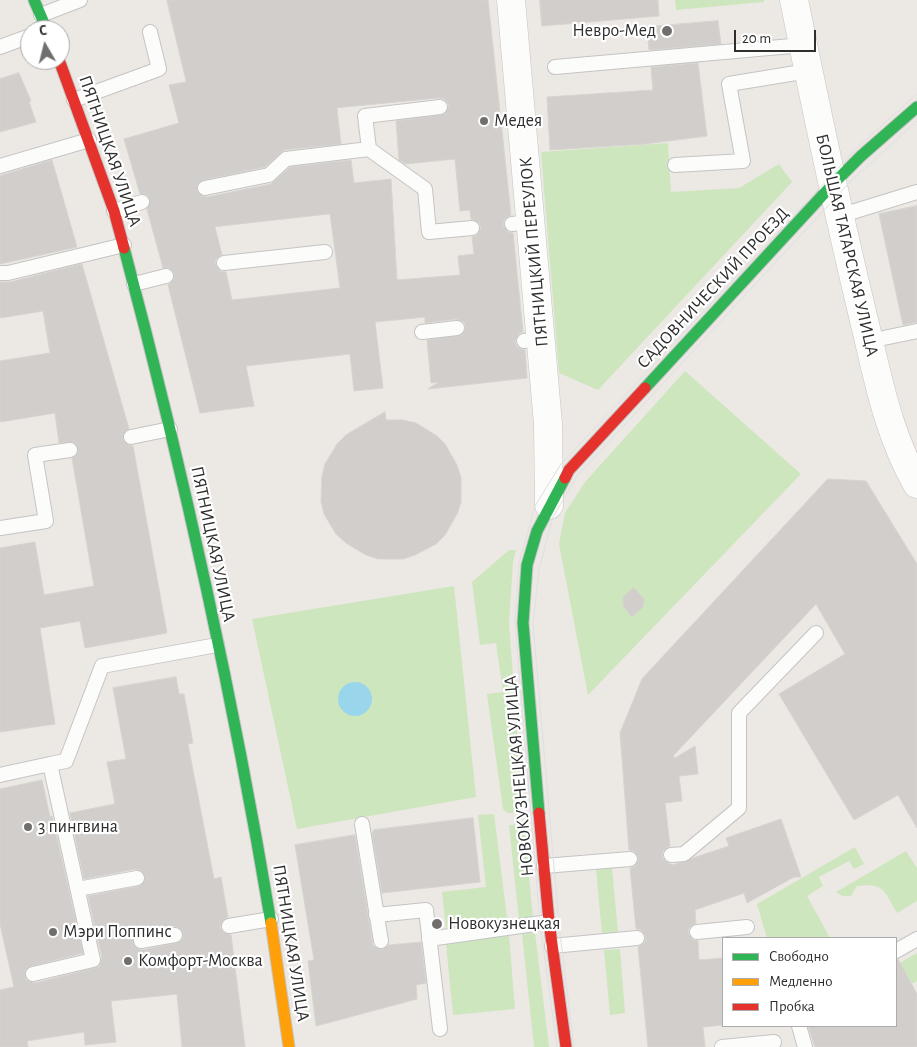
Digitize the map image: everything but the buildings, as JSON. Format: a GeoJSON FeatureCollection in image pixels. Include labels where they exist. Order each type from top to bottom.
{"type":"FeatureCollection","features":[{"type":"Feature","properties":{"kind":"street"},"geometry":{"type":"LineString","coordinates":[[34,0],[42,20]]}},
{"type":"Feature","properties":{"kind":"street","name":"ПЯТНИЦКИЙ ПЕРЕУЛОК"},"geometry":{"type":"LineString","coordinates":[[511,0],[522,223],[532,340],[548,424],[549,505]]}},
{"type":"Feature","properties":{"kind":"street","name":"БОЛЬШАЯ ТАТАРСКАЯ УЛИЦА"},"geometry":{"type":"LineString","coordinates":[[794,0],[832,185],[888,422],[909,455],[917,484]]}},
{"type":"Feature","properties":{"kind":"street","name":"ПЯТНИЦКАЯ УЛИЦА"},"geometry":{"type":"LineString","coordinates":[[63,70],[114,211],[170,429],[248,786],[271,919],[289,1047]]}},
{"type":"Feature","properties":{"kind":"street","name":"САДОВНИЧЕСКИЙ ПРОЕЗД"},"geometry":{"type":"LineString","coordinates":[[549,505],[569,470],[832,185],[861,156],[917,107]]}},
{"type":"Feature","properties":{"kind":"street","name":"НОВОКУЗНЕЦКАЯ УЛИЦА"},"geometry":{"type":"LineString","coordinates":[[549,505],[536,531],[527,564],[523,623],[549,922],[566,1047]]}},
{"type":"Feature","properties":{"kind":"lane"},"geometry":{"type":"LineString","coordinates":[[41,16],[80,0]]}},
{"type":"Feature","properties":{"kind":"lane"},"geometry":{"type":"LineString","coordinates":[[74,100],[159,69],[150,32]]}},
{"type":"Feature","properties":{"kind":"lane"},"geometry":{"type":"LineString","coordinates":[[0,47],[20,40]]}},
{"type":"Feature","properties":{"kind":"lane"},"geometry":{"type":"LineString","coordinates":[[555,66],[806,58]]}},
{"type":"Feature","properties":{"kind":"lane"},"geometry":{"type":"LineString","coordinates":[[675,165],[743,161],[729,84],[806,58]]}},
{"type":"Feature","properties":{"kind":"lane"},"geometry":{"type":"LineString","coordinates":[[369,149],[365,116],[440,107]]}},
{"type":"Feature","properties":{"kind":"lane"},"geometry":{"type":"LineString","coordinates":[[0,166],[89,140]]}},
{"type":"Feature","properties":{"kind":"lane"},"geometry":{"type":"LineString","coordinates":[[205,188],[268,175],[286,159],[369,149],[425,189],[429,232],[472,228]]}},
{"type":"Feature","properties":{"kind":"lane"},"geometry":{"type":"LineString","coordinates":[[839,216],[917,192]]}},
{"type":"Feature","properties":{"kind":"lane"},"geometry":{"type":"LineString","coordinates":[[114,211],[142,202]]}},
{"type":"Feature","properties":{"kind":"lane"},"geometry":{"type":"LineString","coordinates":[[0,273],[124,246]]}},
{"type":"Feature","properties":{"kind":"lane"},"geometry":{"type":"LineString","coordinates":[[224,263],[325,252]]}},
{"type":"Feature","properties":{"kind":"lane"},"geometry":{"type":"LineString","coordinates":[[134,284],[166,276]]}},
{"type":"Feature","properties":{"kind":"lane"},"geometry":{"type":"LineString","coordinates":[[422,332],[456,328]]}},
{"type":"Feature","properties":{"kind":"lane"},"geometry":{"type":"LineString","coordinates":[[869,341],[917,331]]}},
{"type":"Feature","properties":{"kind":"lane"},"geometry":{"type":"LineString","coordinates":[[131,437],[170,429]]}},
{"type":"Feature","properties":{"kind":"lane"},"geometry":{"type":"LineString","coordinates":[[0,528],[46,521],[35,455],[70,450]]}},
{"type":"Feature","properties":{"kind":"lane"},"geometry":{"type":"LineString","coordinates":[[671,855],[684,854],[738,808],[739,713],[816,633]]}},
{"type":"Feature","properties":{"kind":"lane"},"geometry":{"type":"LineString","coordinates":[[0,775],[66,761],[102,666],[217,645]]}},
{"type":"Feature","properties":{"kind":"lane"},"geometry":{"type":"LineString","coordinates":[[32,974],[93,960],[50,764]]}},
{"type":"Feature","properties":{"kind":"lane"},"geometry":{"type":"LineString","coordinates":[[362,824],[381,941]]}},
{"type":"Feature","properties":{"kind":"lane"},"geometry":{"type":"LineString","coordinates":[[544,866],[630,859]]}},
{"type":"Feature","properties":{"kind":"lane"},"geometry":{"type":"LineString","coordinates":[[78,889],[137,878]]}},
{"type":"Feature","properties":{"kind":"lane"},"geometry":{"type":"LineString","coordinates":[[376,915],[426,910],[440,1029]]}},
{"type":"Feature","properties":{"kind":"lane"},"geometry":{"type":"LineString","coordinates":[[229,926],[271,919]]}},
{"type":"Feature","properties":{"kind":"lane"},"geometry":{"type":"LineString","coordinates":[[429,939],[549,922]]}},
{"type":"Feature","properties":{"kind":"lane"},"geometry":{"type":"LineString","coordinates":[[697,932],[747,927]]}},
{"type":"Feature","properties":{"kind":"lane"},"geometry":{"type":"LineString","coordinates":[[141,941],[175,935]]}},
{"type":"Feature","properties":{"kind":"lane"},"geometry":{"type":"LineString","coordinates":[[552,946],[637,938]]}},
{"type":"Feature","properties":{"kind":"lane"},"geometry":{"type":"LineString","coordinates":[[897,950],[917,939]]}},
{"type":"Feature","properties":{"kind":"lane"},"geometry":{"type":"LineString","coordinates":[[798,1027],[805,1047]]}},
{"type":"Feature","properties":{"kind":"lane"},"geometry":{"type":"LineString","coordinates":[[722,1047],[774,1042]]}},
{"type":"Feature","properties":{"kind":"green space"},"geometry":{"type":"Polygon","coordinates":[[[675,0],[764,0],[764,2],[676,10],[675,0]]]}},
{"type":"Feature","properties":{"kind":"green space"},"geometry":{"type":"Polygon","coordinates":[[[668,143],[671,192],[739,188],[779,164],[792,182],[598,390],[559,373],[541,152],[668,143]]]}},
{"type":"Feature","properties":{"kind":"green space"},"geometry":{"type":"Polygon","coordinates":[[[685,371],[801,474],[588,695],[559,544],[565,513],[585,482],[685,371]]]}},
{"type":"Feature","properties":{"kind":"green space"},"geometry":{"type":"Polygon","coordinates":[[[509,550],[516,550],[513,562],[509,622],[523,812],[508,813],[503,809],[487,694],[503,692],[496,643],[480,645],[472,582],[509,550]]]}},
{"type":"Feature","properties":{"kind":"green space"},"geometry":{"type":"Polygon","coordinates":[[[454,586],[476,797],[297,829],[252,619],[454,586]]]}},
{"type":"Feature","properties":{"kind":"green space"},"geometry":{"type":"Polygon","coordinates":[[[494,814],[507,918],[446,928],[442,892],[486,887],[478,815],[494,814]]]}},
{"type":"Feature","properties":{"kind":"green space"},"geometry":{"type":"Polygon","coordinates":[[[524,824],[533,918],[519,920],[509,825],[524,824]]]}},
{"type":"Feature","properties":{"kind":"green space"},"geometry":{"type":"Polygon","coordinates":[[[855,847],[864,864],[854,869],[849,861],[819,877],[823,886],[807,896],[829,937],[767,937],[757,904],[855,847]]]}},
{"type":"Feature","properties":{"kind":"green space"},"geometry":{"type":"Polygon","coordinates":[[[906,851],[917,868],[917,901],[897,913],[886,894],[878,887],[857,886],[851,896],[842,896],[836,892],[906,851]]]}},
{"type":"Feature","properties":{"kind":"green space"},"geometry":{"type":"Polygon","coordinates":[[[612,868],[618,932],[602,934],[596,869],[612,868]]]}},
{"type":"Feature","properties":{"kind":"green space"},"geometry":{"type":"Polygon","coordinates":[[[535,933],[549,1047],[534,1047],[522,934],[535,933]]]}},
{"type":"Feature","properties":{"kind":"green space"},"geometry":{"type":"Polygon","coordinates":[[[509,935],[515,1009],[453,1015],[446,944],[509,935]]]}},
{"type":"Feature","properties":{"kind":"green space"},"geometry":{"type":"Polygon","coordinates":[[[620,949],[625,1013],[610,1015],[604,950],[620,949]]]}},
{"type":"Feature","properties":{"kind":"green space"},"geometry":{"type":"Polygon","coordinates":[[[917,953],[917,981],[912,984],[909,979],[902,983],[897,974],[897,964],[917,953]]]}},
{"type":"Feature","properties":{"kind":"water"},"geometry":{"type":"Polygon","coordinates":[[[355,682],[362,683],[367,687],[371,692],[371,706],[367,711],[362,715],[355,716],[348,715],[343,711],[339,706],[338,699],[339,692],[343,687],[348,683],[355,682]]]}},
{"type":"Feature","properties":{"kind":"tram line"},"geometry":{"type":"LineString","coordinates":[[557,1047],[540,923],[515,622],[519,563],[535,506],[561,464],[860,145],[917,94]]}},
{"type":"Feature","properties":{"kind":"tram line"},"geometry":{"type":"LineString","coordinates":[[574,1047],[559,925],[533,624],[539,569],[553,517],[577,476],[849,183],[917,121]]}},
{"type":"Feature","properties":{"kind":"traffic: fast"},"geometry":{"type":"LineString","coordinates":[[34,0],[43,20]]}},
{"type":"Feature","properties":{"kind":"traffic: fast"},"geometry":{"type":"LineString","coordinates":[[645,388],[832,185],[861,156],[917,107]]}},
{"type":"Feature","properties":{"kind":"traffic: fast"},"geometry":{"type":"LineString","coordinates":[[124,248],[167,415],[205,584],[240,753],[271,923]]}},
{"type":"Feature","properties":{"kind":"traffic: fast"},"geometry":{"type":"LineString","coordinates":[[539,813],[523,623],[527,565],[537,531],[565,478]]}},
{"type":"Feature","properties":{"kind":"traffic: slow"},"geometry":{"type":"LineString","coordinates":[[271,923],[289,1047]]}},
{"type":"Feature","properties":{"kind":"traffic: jam"},"geometry":{"type":"LineString","coordinates":[[63,70],[114,211],[124,248]]}},
{"type":"Feature","properties":{"kind":"traffic: jam"},"geometry":{"type":"LineString","coordinates":[[565,478],[569,470],[645,388]]}},
{"type":"Feature","properties":{"kind":"traffic: jam"},"geometry":{"type":"LineString","coordinates":[[539,813],[549,922],[566,1047]]}},
{"type":"Feature","properties":{"kind":"place","name":"Невро-Мед"},"geometry":{"type":"Point","coordinates":[667,31]}},
{"type":"Feature","properties":{"kind":"place","name":"Медея"},"geometry":{"type":"Point","coordinates":[484,121]}},
{"type":"Feature","properties":{"kind":"place","name":"3 пингвина"},"geometry":{"type":"Point","coordinates":[28,827]}},
{"type":"Feature","properties":{"kind":"place","name":"Новокузнецкая"},"geometry":{"type":"Point","coordinates":[437,924]}},
{"type":"Feature","properties":{"kind":"place","name":"Мэри Поппинс"},"geometry":{"type":"Point","coordinates":[53,932]}},
{"type":"Feature","properties":{"kind":"place","name":"Комфорт-Москва"},"geometry":{"type":"Point","coordinates":[128,961]}}]}
